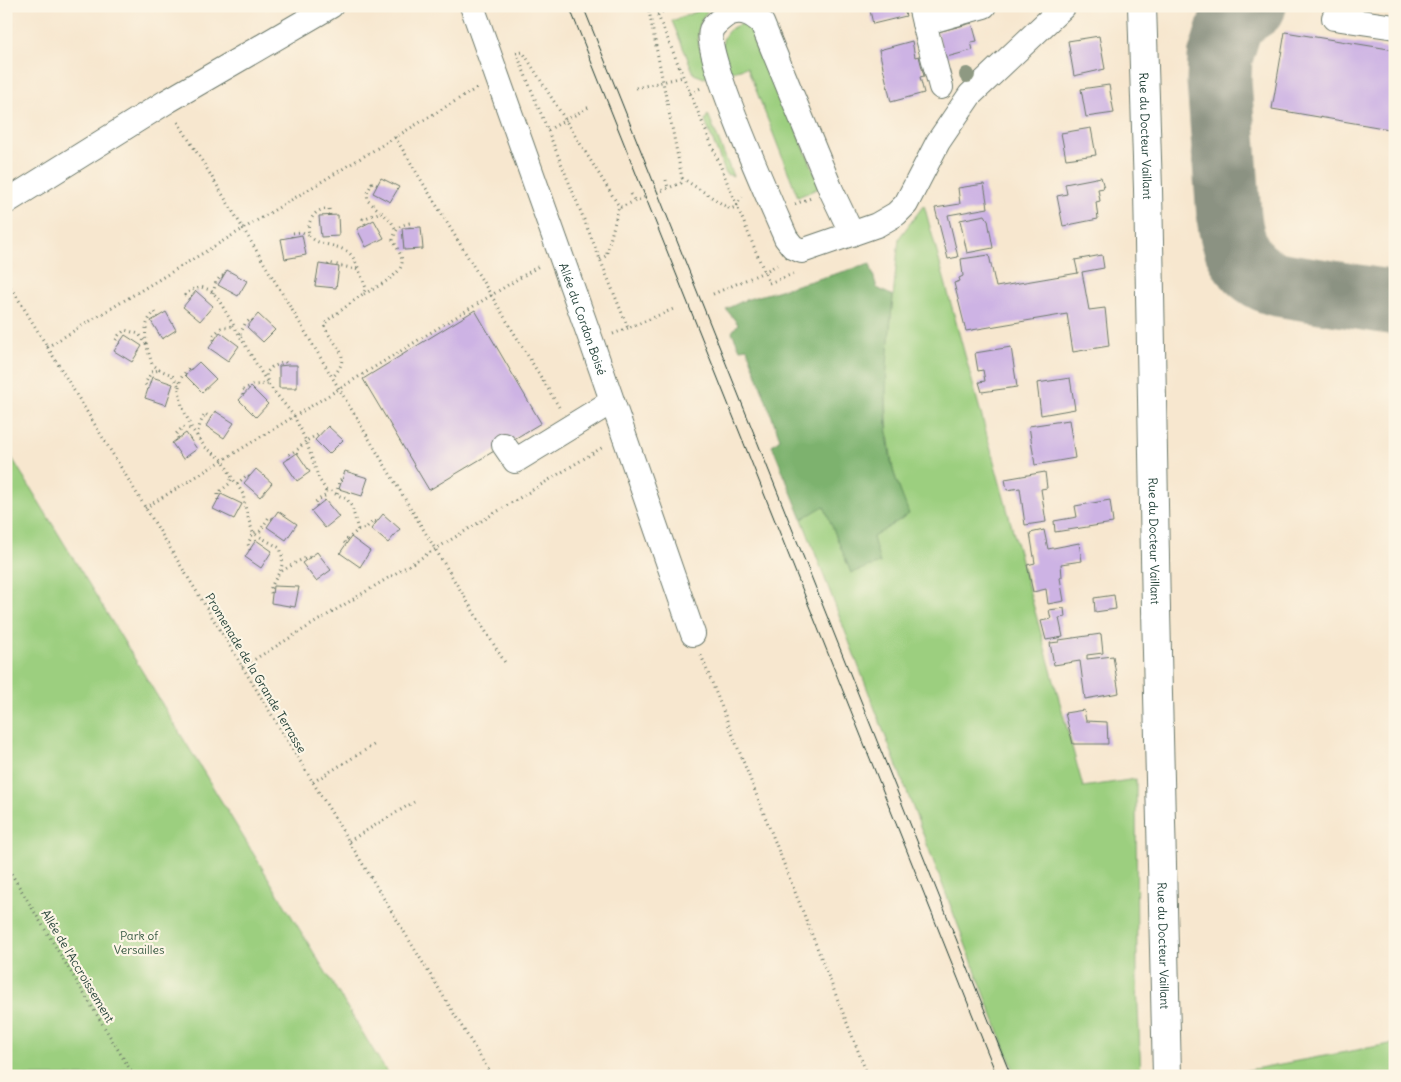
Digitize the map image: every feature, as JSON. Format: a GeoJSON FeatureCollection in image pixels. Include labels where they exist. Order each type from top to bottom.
{"type":"FeatureCollection","features":[{"type":"Feature","properties":{"kind":"main road","name":"Rue du Docteur Vaillant"},"geometry":{"type":"LineString","coordinates":[[1142,6],[1148,189],[1167,1076]]}},
{"type":"Feature","properties":{"kind":"street"},"geometry":{"type":"LineString","coordinates":[[6,202],[166,102],[331,6]]}},
{"type":"Feature","properties":{"kind":"street","name":"Allée du Cordon Boisé"},"geometry":{"type":"LineString","coordinates":[[472,6],[693,634]]}},
{"type":"Feature","properties":{"kind":"street"},"geometry":{"type":"LineString","coordinates":[[941,87],[922,14],[984,6]]}},
{"type":"Feature","properties":{"kind":"street"},"geometry":{"type":"LineString","coordinates":[[852,234],[831,190],[762,23],[754,15],[742,11],[730,13],[719,21],[711,30],[711,44],[721,81],[786,238],[793,247],[802,251],[852,234],[877,225],[896,214],[906,204],[938,142],[970,95],[1064,6]]}},
{"type":"Feature","properties":{"kind":"street"},"geometry":{"type":"LineString","coordinates":[[1334,18],[1395,27]]}},
{"type":"Feature","properties":{"kind":"street"},"geometry":{"type":"LineString","coordinates":[[504,445],[515,461],[611,402]]}},
{"type":"Feature","properties":{"kind":"path"},"geometry":{"type":"LineString","coordinates":[[648,6],[682,178],[680,183],[658,192]]}},
{"type":"Feature","properties":{"kind":"path"},"geometry":{"type":"LineString","coordinates":[[654,6],[764,272]]}},
{"type":"Feature","properties":{"kind":"path"},"geometry":{"type":"LineString","coordinates":[[657,14],[676,6]]}},
{"type":"Feature","properties":{"kind":"path"},"geometry":{"type":"LineString","coordinates":[[513,45],[628,328],[676,308]]}},
{"type":"Feature","properties":{"kind":"path"},"geometry":{"type":"LineString","coordinates":[[516,53],[523,52],[619,206],[606,256],[600,260]]}},
{"type":"Feature","properties":{"kind":"path"},"geometry":{"type":"LineString","coordinates":[[47,347],[496,76]]}},
{"type":"Feature","properties":{"kind":"path"},"geometry":{"type":"LineString","coordinates":[[636,88],[683,77]]}},
{"type":"Feature","properties":{"kind":"path"},"geometry":{"type":"LineString","coordinates":[[166,102],[340,388],[434,549],[506,664]]}},
{"type":"Feature","properties":{"kind":"path"},"geometry":{"type":"LineString","coordinates":[[548,130],[589,107]]}},
{"type":"Feature","properties":{"kind":"path"},"geometry":{"type":"LineString","coordinates":[[395,137],[571,427]]}},
{"type":"Feature","properties":{"kind":"path"},"geometry":{"type":"LineString","coordinates":[[682,178],[730,210],[736,207]]}},
{"type":"Feature","properties":{"kind":"path"},"geometry":{"type":"LineString","coordinates":[[666,180],[668,188]]}},
{"type":"Feature","properties":{"kind":"path"},"geometry":{"type":"LineString","coordinates":[[377,185],[372,183],[367,193],[368,201],[391,220],[396,230]]}},
{"type":"Feature","properties":{"kind":"path"},"geometry":{"type":"LineString","coordinates":[[631,194],[635,202]]}},
{"type":"Feature","properties":{"kind":"path"},"geometry":{"type":"LineString","coordinates":[[619,206],[622,207],[645,197]]}},
{"type":"Feature","properties":{"kind":"path"},"geometry":{"type":"LineString","coordinates":[[310,236],[308,227],[314,214],[320,210],[328,209],[330,215]]}},
{"type":"Feature","properties":{"kind":"path"},"geometry":{"type":"LineString","coordinates":[[365,224],[364,219],[381,212]]}},
{"type":"Feature","properties":{"kind":"path"},"geometry":{"type":"LineString","coordinates":[[333,377],[340,368],[343,360],[342,354],[326,332],[324,325],[363,294],[401,269],[403,260],[393,240],[396,230],[401,225],[410,223],[410,228]]}},
{"type":"Feature","properties":{"kind":"path"},"geometry":{"type":"LineString","coordinates":[[292,237],[292,232],[302,232],[318,242],[338,246],[351,254],[366,288],[363,294]]}},
{"type":"Feature","properties":{"kind":"path"},"geometry":{"type":"LineString","coordinates":[[713,294],[764,272],[802,251]]}},
{"type":"Feature","properties":{"kind":"path"},"geometry":{"type":"LineString","coordinates":[[145,508],[559,254]]}},
{"type":"Feature","properties":{"kind":"path"},"geometry":{"type":"LineString","coordinates":[[328,265],[329,263],[359,270]]}},
{"type":"Feature","properties":{"kind":"path"},"geometry":{"type":"LineString","coordinates":[[213,293],[216,282],[223,276]]}},
{"type":"Feature","properties":{"kind":"path","name":"Promenade de la Grande Terrasse"},"geometry":{"type":"LineString","coordinates":[[6,279],[492,1076]]}},
{"type":"Feature","properties":{"kind":"path"},"geometry":{"type":"LineString","coordinates":[[189,299],[185,295],[191,290],[201,287],[217,297],[268,384],[294,416],[306,441],[319,479],[326,490],[347,498],[352,507],[358,530]]}},
{"type":"Feature","properties":{"kind":"path"},"geometry":{"type":"LineString","coordinates":[[158,317],[155,312],[149,318],[145,329],[146,344],[152,364],[160,370],[172,374],[179,390],[182,406],[192,429],[205,447],[223,460],[243,494],[253,533],[248,544],[250,550]]}},
{"type":"Feature","properties":{"kind":"path"},"geometry":{"type":"LineString","coordinates":[[240,334],[245,324],[251,319],[252,321]]}},
{"type":"Feature","properties":{"kind":"path"},"geometry":{"type":"LineString","coordinates":[[214,340],[212,336],[221,328],[233,326]]}},
{"type":"Feature","properties":{"kind":"path"},"geometry":{"type":"LineString","coordinates":[[120,343],[116,340],[119,334],[125,330],[139,334],[146,344]]}},
{"type":"Feature","properties":{"kind":"path"},"geometry":{"type":"LineString","coordinates":[[268,384],[266,373],[272,367],[285,362],[288,365]]}},
{"type":"Feature","properties":{"kind":"path"},"geometry":{"type":"LineString","coordinates":[[179,390],[181,378],[189,367],[191,370]]}},
{"type":"Feature","properties":{"kind":"path"},"geometry":{"type":"LineString","coordinates":[[149,388],[145,384],[151,372],[160,370]]}},
{"type":"Feature","properties":{"kind":"path"},"geometry":{"type":"LineString","coordinates":[[244,395],[243,390],[252,385],[268,384]]}},
{"type":"Feature","properties":{"kind":"path"},"geometry":{"type":"LineString","coordinates":[[197,437],[205,414],[211,418]]}},
{"type":"Feature","properties":{"kind":"path"},"geometry":{"type":"LineString","coordinates":[[178,438],[176,434],[183,427],[192,429]]}},
{"type":"Feature","properties":{"kind":"path"},"geometry":{"type":"LineString","coordinates":[[289,458],[288,455],[306,441],[322,433]]}},
{"type":"Feature","properties":{"kind":"path"},"geometry":{"type":"LineString","coordinates":[[242,667],[623,434]]}},
{"type":"Feature","properties":{"kind":"path"},"geometry":{"type":"LineString","coordinates":[[237,484],[247,475],[249,477]]}},
{"type":"Feature","properties":{"kind":"path"},"geometry":{"type":"LineString","coordinates":[[218,500],[218,493],[229,484],[232,478]]}},
{"type":"Feature","properties":{"kind":"path"},"geometry":{"type":"LineString","coordinates":[[337,494],[339,480],[342,478]]}},
{"type":"Feature","properties":{"kind":"path"},"geometry":{"type":"LineString","coordinates":[[317,506],[315,502],[325,496],[326,490]]}},
{"type":"Feature","properties":{"kind":"path"},"geometry":{"type":"LineString","coordinates":[[253,533],[260,531],[269,517],[273,518]]}},
{"type":"Feature","properties":{"kind":"path"},"geometry":{"type":"LineString","coordinates":[[346,544],[344,542],[358,530],[366,528],[373,521],[377,522]]}},
{"type":"Feature","properties":{"kind":"path"},"geometry":{"type":"LineString","coordinates":[[253,533],[280,548],[283,557],[282,571]]}},
{"type":"Feature","properties":{"kind":"path"},"geometry":{"type":"LineString","coordinates":[[272,596],[270,590],[274,580],[282,571],[297,564],[304,557],[310,557]]}},
{"type":"Feature","properties":{"kind":"path"},"geometry":{"type":"LineString","coordinates":[[693,634],[868,1076]]}},
{"type":"Feature","properties":{"kind":"path"},"geometry":{"type":"LineString","coordinates":[[313,782],[377,743]]}},
{"type":"Feature","properties":{"kind":"path"},"geometry":{"type":"LineString","coordinates":[[349,841],[414,802]]}},
{"type":"Feature","properties":{"kind":"path","name":"Allée de l'Accroissement"},"geometry":{"type":"LineString","coordinates":[[6,865],[134,1076]]}},
{"type":"Feature","properties":{"kind":"green space"},"geometry":{"type":"Polygon","coordinates":[[[711,6],[704,16],[698,32],[700,48],[711,75],[704,78],[694,74],[672,21],[711,6]]]}},
{"type":"Feature","properties":{"kind":"green space"},"geometry":{"type":"Polygon","coordinates":[[[741,24],[751,26],[821,187],[798,197],[747,67],[726,73],[722,44],[727,32],[741,24]]]}},
{"type":"Feature","properties":{"kind":"green space"},"geometry":{"type":"Polygon","coordinates":[[[708,114],[733,176],[726,174],[705,121],[708,114]]]}},
{"type":"Feature","properties":{"kind":"green space"},"geometry":{"type":"Polygon","coordinates":[[[924,205],[1083,787],[1136,779],[1137,984],[1141,1076],[1016,1076],[802,519],[824,505],[851,573],[873,537],[908,514],[893,470],[888,434],[885,377],[899,238],[924,205]]]}},
{"type":"Feature","properties":{"kind":"green space"},"geometry":{"type":"Polygon","coordinates":[[[870,264],[877,288],[893,296],[886,383],[887,427],[893,470],[909,514],[873,537],[880,563],[851,573],[824,506],[802,519],[772,445],[780,439],[747,348],[740,349],[732,332],[738,324],[726,309],[745,300],[870,264]]]}},
{"type":"Feature","properties":{"kind":"green space","name":"Park of Versailles"},"geometry":{"type":"Polygon","coordinates":[[[6,448],[389,1076],[6,1076],[6,448]]]}},
{"type":"Feature","properties":{"kind":"green space"},"geometry":{"type":"Polygon","coordinates":[[[1395,1043],[1395,1076],[1216,1076],[1395,1043]]]}},
{"type":"Feature","properties":{"kind":"building"},"geometry":{"type":"Polygon","coordinates":[[[869,6],[903,6],[906,16],[873,24],[869,6]]]}},
{"type":"Feature","properties":{"kind":"building"},"geometry":{"type":"Polygon","coordinates":[[[972,23],[977,41],[971,42],[973,50],[943,58],[938,32],[972,23]]]}},
{"type":"Feature","properties":{"kind":"building"},"geometry":{"type":"Polygon","coordinates":[[[1285,32],[1395,50],[1395,130],[1272,109],[1285,32]]]}},
{"type":"Feature","properties":{"kind":"building"},"geometry":{"type":"Polygon","coordinates":[[[1099,36],[1105,69],[1074,76],[1068,41],[1099,36]]]}},
{"type":"Feature","properties":{"kind":"building"},"geometry":{"type":"Polygon","coordinates":[[[912,41],[915,57],[919,56],[924,76],[920,77],[924,93],[891,102],[879,50],[912,41]]]}},
{"type":"Feature","properties":{"kind":"building"},"geometry":{"type":"Polygon","coordinates":[[[1109,85],[1114,113],[1086,117],[1081,89],[1109,85]]]}},
{"type":"Feature","properties":{"kind":"building"},"geometry":{"type":"Polygon","coordinates":[[[1091,128],[1096,155],[1066,159],[1061,133],[1091,128]]]}},
{"type":"Feature","properties":{"kind":"building"},"geometry":{"type":"Polygon","coordinates":[[[1101,177],[1104,188],[1098,189],[1100,201],[1096,202],[1098,219],[1063,226],[1057,196],[1067,194],[1065,184],[1101,177]]]}},
{"type":"Feature","properties":{"kind":"building"},"geometry":{"type":"Polygon","coordinates":[[[381,178],[399,187],[390,202],[373,193],[381,178]]]}},
{"type":"Feature","properties":{"kind":"building"},"geometry":{"type":"Polygon","coordinates":[[[984,184],[988,208],[948,215],[958,257],[948,259],[935,208],[960,204],[958,188],[984,184]]]}},
{"type":"Feature","properties":{"kind":"building"},"geometry":{"type":"Polygon","coordinates":[[[338,215],[339,236],[321,237],[319,216],[338,215]]]}},
{"type":"Feature","properties":{"kind":"building"},"geometry":{"type":"Polygon","coordinates":[[[985,215],[988,220],[993,248],[967,253],[960,220],[985,215]]]}},
{"type":"Feature","properties":{"kind":"building"},"geometry":{"type":"Polygon","coordinates":[[[374,220],[384,238],[366,247],[357,229],[374,220]]]}},
{"type":"Feature","properties":{"kind":"building"},"geometry":{"type":"Polygon","coordinates":[[[421,227],[423,249],[404,250],[402,228],[421,227]]]}},
{"type":"Feature","properties":{"kind":"building"},"geometry":{"type":"Polygon","coordinates":[[[302,235],[306,255],[285,259],[281,239],[302,235]]]}},
{"type":"Feature","properties":{"kind":"building"},"geometry":{"type":"Polygon","coordinates":[[[989,255],[996,287],[1078,273],[1075,260],[1102,255],[1104,268],[1082,272],[1089,310],[1105,308],[1109,346],[1073,352],[1067,314],[966,331],[954,283],[960,281],[959,278],[963,276],[961,259],[989,255]]]}},
{"type":"Feature","properties":{"kind":"building"},"geometry":{"type":"Polygon","coordinates":[[[319,264],[339,267],[336,288],[315,286],[319,264]]]}},
{"type":"Feature","properties":{"kind":"building"},"geometry":{"type":"Polygon","coordinates":[[[227,270],[247,281],[238,296],[218,285],[227,270]]]}},
{"type":"Feature","properties":{"kind":"building"},"geometry":{"type":"Polygon","coordinates":[[[196,291],[213,306],[200,321],[183,307],[196,291]]]}},
{"type":"Feature","properties":{"kind":"building"},"geometry":{"type":"Polygon","coordinates":[[[475,310],[541,423],[429,490],[363,379],[475,310]]]}},
{"type":"Feature","properties":{"kind":"building"},"geometry":{"type":"Polygon","coordinates":[[[166,312],[176,330],[162,339],[151,321],[166,312]]]}},
{"type":"Feature","properties":{"kind":"building"},"geometry":{"type":"Polygon","coordinates":[[[258,314],[275,330],[263,342],[247,327],[258,314]]]}},
{"type":"Feature","properties":{"kind":"building"},"geometry":{"type":"Polygon","coordinates":[[[220,332],[239,346],[228,361],[209,348],[220,332]]]}},
{"type":"Feature","properties":{"kind":"building"},"geometry":{"type":"Polygon","coordinates":[[[125,335],[142,346],[132,362],[114,351],[125,335]]]}},
{"type":"Feature","properties":{"kind":"building"},"geometry":{"type":"Polygon","coordinates":[[[1011,347],[1017,387],[982,392],[979,382],[985,381],[983,370],[978,371],[975,353],[1011,347]]]}},
{"type":"Feature","properties":{"kind":"building"},"geometry":{"type":"Polygon","coordinates":[[[199,362],[216,379],[202,392],[185,375],[199,362]]]}},
{"type":"Feature","properties":{"kind":"building"},"geometry":{"type":"Polygon","coordinates":[[[297,365],[297,388],[279,388],[279,366],[297,365]]]}},
{"type":"Feature","properties":{"kind":"building"},"geometry":{"type":"Polygon","coordinates":[[[152,377],[173,384],[166,405],[145,398],[152,377]]]}},
{"type":"Feature","properties":{"kind":"building"},"geometry":{"type":"Polygon","coordinates":[[[1070,378],[1075,409],[1041,415],[1037,383],[1070,378]]]}},
{"type":"Feature","properties":{"kind":"building"},"geometry":{"type":"Polygon","coordinates":[[[251,387],[268,404],[256,417],[239,400],[251,387]]]}},
{"type":"Feature","properties":{"kind":"building"},"geometry":{"type":"Polygon","coordinates":[[[215,411],[234,423],[224,438],[206,426],[215,411]]]}},
{"type":"Feature","properties":{"kind":"building"},"geometry":{"type":"Polygon","coordinates":[[[1069,420],[1075,458],[1035,465],[1029,426],[1069,420]]]}},
{"type":"Feature","properties":{"kind":"building"},"geometry":{"type":"Polygon","coordinates":[[[328,426],[343,440],[329,454],[315,440],[328,426]]]}},
{"type":"Feature","properties":{"kind":"building"},"geometry":{"type":"Polygon","coordinates":[[[186,433],[197,449],[183,459],[172,443],[186,433]]]}},
{"type":"Feature","properties":{"kind":"building"},"geometry":{"type":"Polygon","coordinates":[[[297,453],[310,472],[297,481],[284,462],[297,453]]]}},
{"type":"Feature","properties":{"kind":"building"},"geometry":{"type":"Polygon","coordinates":[[[256,469],[272,483],[260,497],[244,483],[256,469]]]}},
{"type":"Feature","properties":{"kind":"building"},"geometry":{"type":"Polygon","coordinates":[[[345,471],[368,478],[362,496],[339,489],[345,471]]]}},
{"type":"Feature","properties":{"kind":"building"},"geometry":{"type":"Polygon","coordinates":[[[1045,472],[1047,488],[1041,489],[1046,522],[1025,525],[1020,488],[1007,490],[1005,479],[1045,472]]]}},
{"type":"Feature","properties":{"kind":"building"},"geometry":{"type":"Polygon","coordinates":[[[221,494],[242,504],[234,519],[213,509],[221,494]]]}},
{"type":"Feature","properties":{"kind":"building"},"geometry":{"type":"Polygon","coordinates":[[[325,500],[339,517],[325,528],[311,511],[325,500]]]}},
{"type":"Feature","properties":{"kind":"building"},"geometry":{"type":"Polygon","coordinates":[[[1110,500],[1113,523],[1055,532],[1054,521],[1077,517],[1075,506],[1110,500]]]}},
{"type":"Feature","properties":{"kind":"building"},"geometry":{"type":"Polygon","coordinates":[[[278,511],[297,524],[286,540],[267,527],[278,511]]]}},
{"type":"Feature","properties":{"kind":"building"},"geometry":{"type":"Polygon","coordinates":[[[383,514],[400,529],[388,543],[371,529],[383,514]]]}},
{"type":"Feature","properties":{"kind":"building"},"geometry":{"type":"Polygon","coordinates":[[[1044,530],[1048,549],[1079,543],[1082,561],[1061,564],[1062,577],[1060,578],[1064,601],[1048,604],[1046,589],[1033,592],[1027,565],[1035,563],[1030,533],[1044,530]]]}},
{"type":"Feature","properties":{"kind":"building"},"geometry":{"type":"Polygon","coordinates":[[[351,537],[370,551],[360,567],[340,553],[351,537]]]}},
{"type":"Feature","properties":{"kind":"building"},"geometry":{"type":"Polygon","coordinates":[[[256,540],[272,551],[261,568],[245,557],[256,540]]]}},
{"type":"Feature","properties":{"kind":"building"},"geometry":{"type":"Polygon","coordinates":[[[317,552],[331,570],[316,581],[302,563],[317,552]]]}},
{"type":"Feature","properties":{"kind":"building"},"geometry":{"type":"Polygon","coordinates":[[[273,586],[299,587],[295,607],[271,603],[273,586]]]}},
{"type":"Feature","properties":{"kind":"building"},"geometry":{"type":"Polygon","coordinates":[[[1114,595],[1116,609],[1095,612],[1094,598],[1114,595]]]}},
{"type":"Feature","properties":{"kind":"building"},"geometry":{"type":"Polygon","coordinates":[[[1064,608],[1065,617],[1059,618],[1063,637],[1046,640],[1041,621],[1051,619],[1049,610],[1064,608]]]}},
{"type":"Feature","properties":{"kind":"building"},"geometry":{"type":"Polygon","coordinates":[[[1101,634],[1103,653],[1087,655],[1087,659],[1113,656],[1119,693],[1085,699],[1080,661],[1054,665],[1050,643],[1101,634]]]}},
{"type":"Feature","properties":{"kind":"building"},"geometry":{"type":"Polygon","coordinates":[[[1084,710],[1086,721],[1107,722],[1108,744],[1073,744],[1065,713],[1084,710]]]}},
{"type":"Feature","properties":{"kind":"taxiway"},"geometry":{"type":"LineString","coordinates":[[1254,6],[1236,18],[1230,26],[1220,58],[1219,81],[1229,217],[1237,250],[1248,267],[1256,274],[1277,284],[1395,303]]}},
{"type":"Feature","properties":{"kind":"tram line"},"geometry":{"type":"LineString","coordinates":[[569,6],[997,1076]]}},
{"type":"Feature","properties":{"kind":"tram line"},"geometry":{"type":"LineString","coordinates":[[583,6],[1011,1076]]}}]}
